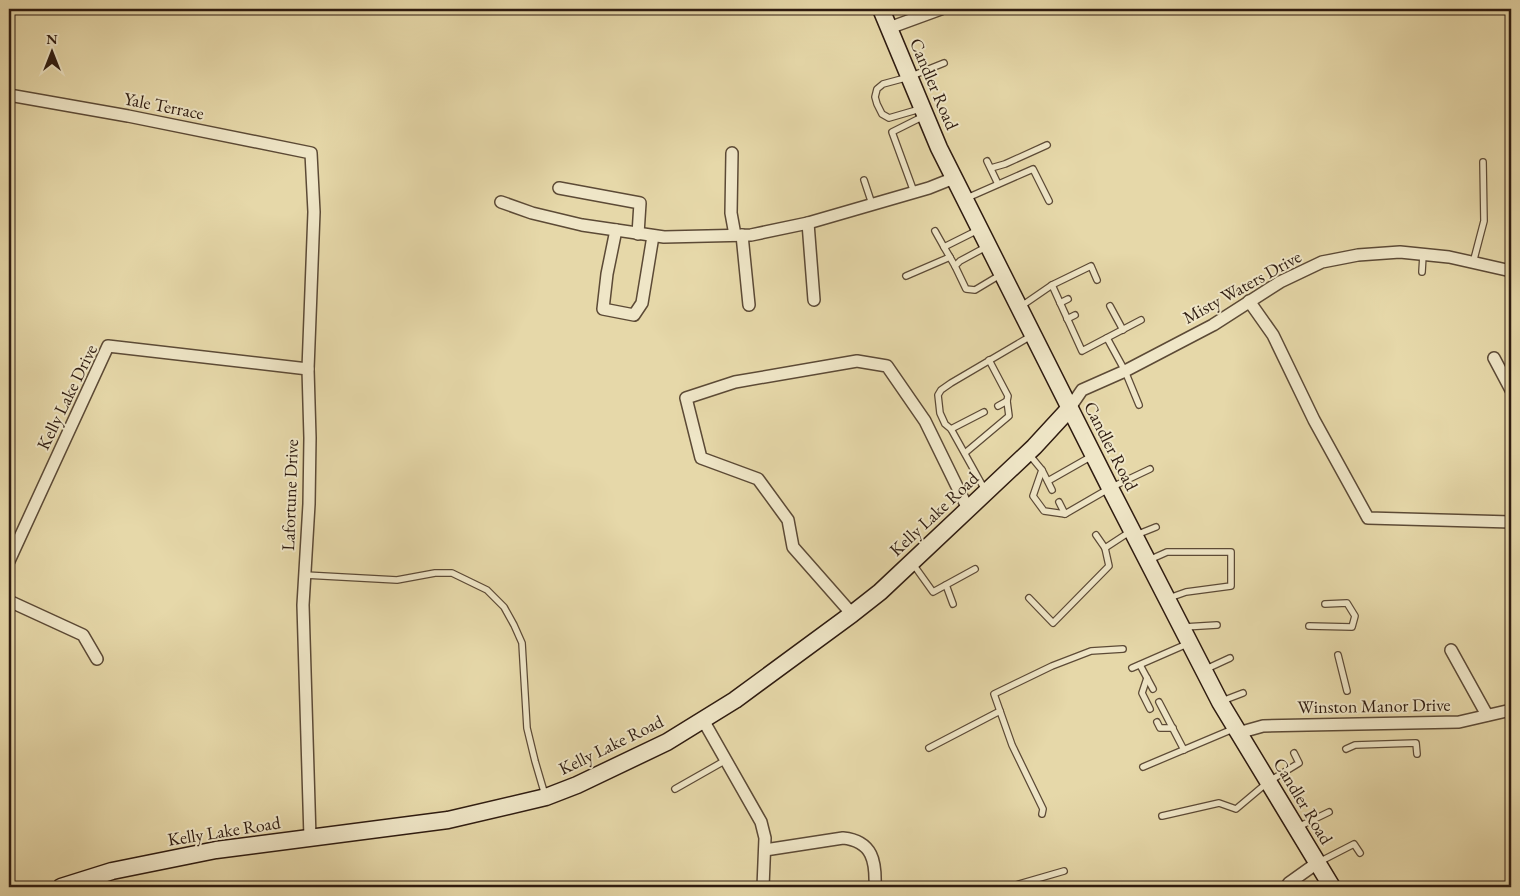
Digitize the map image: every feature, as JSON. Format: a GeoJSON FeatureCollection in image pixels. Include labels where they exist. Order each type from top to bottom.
{"type":"FeatureCollection","features":[{"type":"Feature","properties":{"kind":"street","name":"Candler Road"},"geometry":{"type":"LineString","coordinates":[[881,9],[939,148],[1133,533],[1220,702],[1332,887]]}},
{"type":"Feature","properties":{"kind":"street"},"geometry":{"type":"LineString","coordinates":[[889,28],[941,9]]}},
{"type":"Feature","properties":{"kind":"street","name":"Yale Terrace"},"geometry":{"type":"LineString","coordinates":[[9,95],[128,116],[312,153]]}},
{"type":"Feature","properties":{"kind":"street","name":"Lafortune Drive"},"geometry":{"type":"LineString","coordinates":[[310,838],[303,605],[309,504],[308,369],[314,212],[312,153]]}},
{"type":"Feature","properties":{"kind":"street"},"geometry":{"type":"LineString","coordinates":[[732,153],[732,213],[739,235],[750,305]]}},
{"type":"Feature","properties":{"kind":"street"},"geometry":{"type":"LineString","coordinates":[[501,202],[532,213],[582,225],[653,236],[751,235],[808,223],[914,192],[954,178]]}},
{"type":"Feature","properties":{"kind":"street"},"geometry":{"type":"LineString","coordinates":[[559,188],[640,203],[638,234]]}},
{"type":"Feature","properties":{"kind":"street"},"geometry":{"type":"LineString","coordinates":[[808,223],[814,300]]}},
{"type":"Feature","properties":{"kind":"street"},"geometry":{"type":"LineString","coordinates":[[616,230],[607,274],[603,309],[634,315],[642,303],[653,236]]}},
{"type":"Feature","properties":{"kind":"street","name":"Misty Waters Drive"},"geometry":{"type":"LineString","coordinates":[[1069,408],[1082,390],[1125,371],[1212,325],[1280,282],[1322,262],[1358,255],[1400,252],[1449,257],[1511,271]]}},
{"type":"Feature","properties":{"kind":"street"},"geometry":{"type":"LineString","coordinates":[[1250,301],[1273,335],[1314,420],[1368,518],[1511,522]]}},
{"type":"Feature","properties":{"kind":"street","name":"Kelly Lake Drive"},"geometry":{"type":"LineString","coordinates":[[9,561],[108,346],[308,369]]}},
{"type":"Feature","properties":{"kind":"street"},"geometry":{"type":"LineString","coordinates":[[1494,358],[1511,390]]}},
{"type":"Feature","properties":{"kind":"street"},"geometry":{"type":"LineString","coordinates":[[852,614],[793,547],[788,520],[758,479],[701,458],[686,398],[735,382],[857,361],[887,366],[925,420],[968,509]]}},
{"type":"Feature","properties":{"kind":"street","name":"Kelly Lake Road"},"geometry":{"type":"LineString","coordinates":[[61,887],[112,871],[216,850],[448,820],[546,797],[577,786],[667,742],[735,700],[852,614],[880,592],[1028,453],[1069,408]]}},
{"type":"Feature","properties":{"kind":"street"},"geometry":{"type":"LineString","coordinates":[[9,601],[83,636],[97,659]]}},
{"type":"Feature","properties":{"kind":"street"},"geometry":{"type":"LineString","coordinates":[[1451,650],[1487,715]]}},
{"type":"Feature","properties":{"kind":"street","name":"Winston Manor Drive"},"geometry":{"type":"LineString","coordinates":[[1237,730],[1263,726],[1459,722],[1511,710]]}},
{"type":"Feature","properties":{"kind":"street"},"geometry":{"type":"LineString","coordinates":[[702,720],[761,822],[765,838],[763,887]]}},
{"type":"Feature","properties":{"kind":"street"},"geometry":{"type":"LineString","coordinates":[[764,850],[844,838],[854,839],[866,847],[871,855],[876,869],[875,887]]}},
{"type":"Feature","properties":{"kind":"street"},"geometry":{"type":"LineString","coordinates":[[1286,887],[1317,863]]}},
{"type":"Feature","properties":{"kind":"lane"},"geometry":{"type":"LineString","coordinates":[[924,112],[889,118],[882,114],[877,104],[875,97],[877,89],[883,84],[909,77],[944,63]]}},
{"type":"Feature","properties":{"kind":"lane"},"geometry":{"type":"LineString","coordinates":[[914,192],[892,132],[924,112]]}},
{"type":"Feature","properties":{"kind":"lane"},"geometry":{"type":"LineString","coordinates":[[991,168],[1005,164],[1047,145]]}},
{"type":"Feature","properties":{"kind":"lane"},"geometry":{"type":"LineString","coordinates":[[987,161],[998,184]]}},
{"type":"Feature","properties":{"kind":"lane"},"geometry":{"type":"LineString","coordinates":[[1474,263],[1484,221],[1483,162]]}},
{"type":"Feature","properties":{"kind":"lane"},"geometry":{"type":"LineString","coordinates":[[964,199],[1033,169],[1048,200]]}},
{"type":"Feature","properties":{"kind":"lane"},"geometry":{"type":"LineString","coordinates":[[864,180],[872,204]]}},
{"type":"Feature","properties":{"kind":"lane"},"geometry":{"type":"LineString","coordinates":[[944,247],[980,230]]}},
{"type":"Feature","properties":{"kind":"lane"},"geometry":{"type":"LineString","coordinates":[[936,231],[966,289],[975,290],[1002,274]]}},
{"type":"Feature","properties":{"kind":"lane"},"geometry":{"type":"LineString","coordinates":[[955,266],[960,260],[988,246]]}},
{"type":"Feature","properties":{"kind":"lane"},"geometry":{"type":"LineString","coordinates":[[1422,272],[1423,255]]}},
{"type":"Feature","properties":{"kind":"lane"},"geometry":{"type":"LineString","coordinates":[[906,276],[950,257]]}},
{"type":"Feature","properties":{"kind":"lane"},"geometry":{"type":"LineString","coordinates":[[1018,308],[1052,285],[1090,266],[1098,280]]}},
{"type":"Feature","properties":{"kind":"lane"},"geometry":{"type":"LineString","coordinates":[[1052,285],[1082,351],[1141,320]]}},
{"type":"Feature","properties":{"kind":"lane"},"geometry":{"type":"LineString","coordinates":[[1060,303],[1068,299]]}},
{"type":"Feature","properties":{"kind":"lane"},"geometry":{"type":"LineString","coordinates":[[1110,306],[1122,330]]}},
{"type":"Feature","properties":{"kind":"lane"},"geometry":{"type":"LineString","coordinates":[[1068,319],[1075,316]]}},
{"type":"Feature","properties":{"kind":"lane"},"geometry":{"type":"LineString","coordinates":[[986,492],[951,429],[945,424],[940,413],[938,395],[941,390],[951,383],[1032,335]]}},
{"type":"Feature","properties":{"kind":"lane"},"geometry":{"type":"LineString","coordinates":[[1108,338],[1140,405]]}},
{"type":"Feature","properties":{"kind":"lane"},"geometry":{"type":"LineString","coordinates":[[965,453],[1009,416],[1008,396],[989,360]]}},
{"type":"Feature","properties":{"kind":"lane"},"geometry":{"type":"LineString","coordinates":[[998,406],[1007,401]]}},
{"type":"Feature","properties":{"kind":"lane"},"geometry":{"type":"LineString","coordinates":[[951,429],[984,412]]}},
{"type":"Feature","properties":{"kind":"lane"},"geometry":{"type":"LineString","coordinates":[[1028,453],[1042,470],[1052,490]]}},
{"type":"Feature","properties":{"kind":"lane"},"geometry":{"type":"LineString","coordinates":[[1048,481],[1093,455]]}},
{"type":"Feature","properties":{"kind":"lane"},"geometry":{"type":"LineString","coordinates":[[1042,470],[1033,496],[1044,511],[1065,514],[1110,488],[1150,469]]}},
{"type":"Feature","properties":{"kind":"lane"},"geometry":{"type":"LineString","coordinates":[[1059,502],[1065,514]]}},
{"type":"Feature","properties":{"kind":"lane"},"geometry":{"type":"LineString","coordinates":[[1106,548],[1133,533],[1156,527]]}},
{"type":"Feature","properties":{"kind":"lane"},"geometry":{"type":"LineString","coordinates":[[1029,598],[1053,623],[1109,566],[1106,548],[1096,535]]}},
{"type":"Feature","properties":{"kind":"lane"},"geometry":{"type":"LineString","coordinates":[[1148,561],[1167,552],[1231,552],[1231,586],[1186,592],[1167,599]]}},
{"type":"Feature","properties":{"kind":"lane"},"geometry":{"type":"LineString","coordinates":[[911,562],[933,592],[975,569]]}},
{"type":"Feature","properties":{"kind":"lane"},"geometry":{"type":"LineString","coordinates":[[305,575],[397,580],[436,573],[452,573],[487,590],[504,607],[522,643],[527,728],[546,797]]}},
{"type":"Feature","properties":{"kind":"lane"},"geometry":{"type":"LineString","coordinates":[[946,585],[953,604]]}},
{"type":"Feature","properties":{"kind":"lane"},"geometry":{"type":"LineString","coordinates":[[1309,626],[1352,627],[1354,616],[1346,603],[1325,604]]}},
{"type":"Feature","properties":{"kind":"lane"},"geometry":{"type":"LineString","coordinates":[[1182,628],[1217,625]]}},
{"type":"Feature","properties":{"kind":"lane"},"geometry":{"type":"LineString","coordinates":[[1132,668],[1190,643]]}},
{"type":"Feature","properties":{"kind":"lane"},"geometry":{"type":"LineString","coordinates":[[1042,814],[1043,809],[1012,745],[994,694],[1052,666],[1091,651],[1122,649]]}},
{"type":"Feature","properties":{"kind":"lane"},"geometry":{"type":"LineString","coordinates":[[1338,654],[1346,691]]}},
{"type":"Feature","properties":{"kind":"lane"},"geometry":{"type":"LineString","coordinates":[[1204,670],[1230,658]]}},
{"type":"Feature","properties":{"kind":"lane"},"geometry":{"type":"LineString","coordinates":[[1140,665],[1153,689]]}},
{"type":"Feature","properties":{"kind":"lane"},"geometry":{"type":"LineString","coordinates":[[1147,678],[1142,693],[1150,710]]}},
{"type":"Feature","properties":{"kind":"lane"},"geometry":{"type":"LineString","coordinates":[[1220,702],[1243,693]]}},
{"type":"Feature","properties":{"kind":"lane"},"geometry":{"type":"LineString","coordinates":[[1159,702],[1184,750]]}},
{"type":"Feature","properties":{"kind":"lane"},"geometry":{"type":"LineString","coordinates":[[929,748],[1000,711]]}},
{"type":"Feature","properties":{"kind":"lane"},"geometry":{"type":"LineString","coordinates":[[1157,722],[1160,728],[1172,728]]}},
{"type":"Feature","properties":{"kind":"lane"},"geometry":{"type":"LineString","coordinates":[[1143,767],[1237,730]]}},
{"type":"Feature","properties":{"kind":"lane"},"geometry":{"type":"LineString","coordinates":[[1346,749],[1355,745],[1416,743],[1417,754]]}},
{"type":"Feature","properties":{"kind":"lane"},"geometry":{"type":"LineString","coordinates":[[1162,816],[1219,803],[1236,809],[1268,782],[1299,763],[1294,753]]}},
{"type":"Feature","properties":{"kind":"lane"},"geometry":{"type":"LineString","coordinates":[[675,788],[726,760]]}},
{"type":"Feature","properties":{"kind":"lane"},"geometry":{"type":"LineString","coordinates":[[1296,828],[1329,812]]}},
{"type":"Feature","properties":{"kind":"lane"},"geometry":{"type":"LineString","coordinates":[[1317,863],[1354,844],[1360,853]]}},
{"type":"Feature","properties":{"kind":"lane"},"geometry":{"type":"LineString","coordinates":[[1009,887],[1064,872]]}}]}
